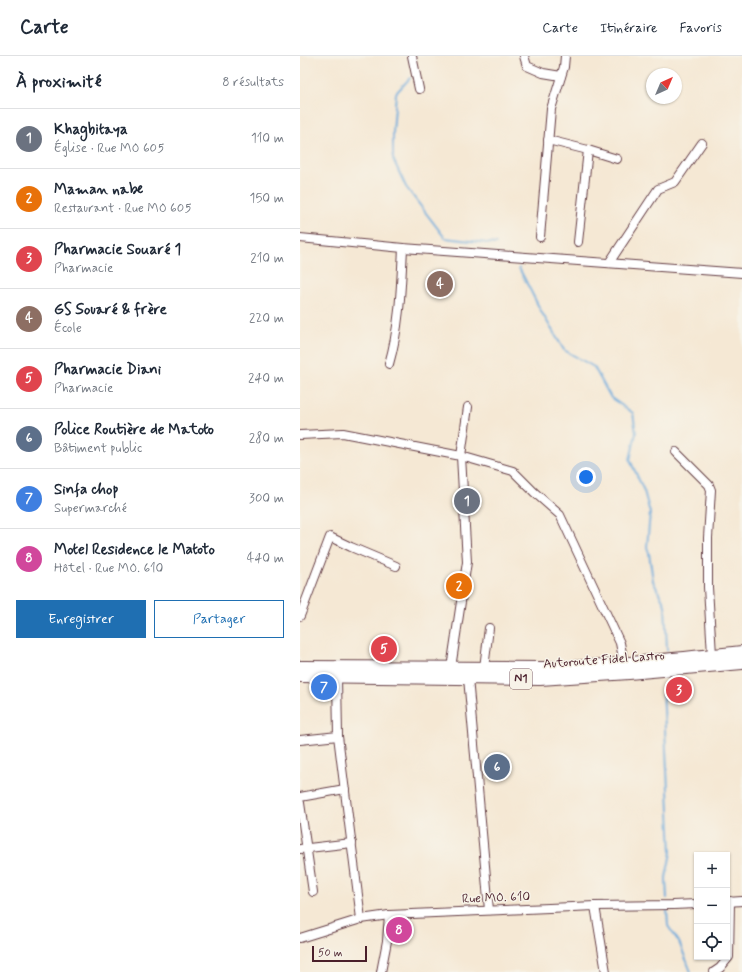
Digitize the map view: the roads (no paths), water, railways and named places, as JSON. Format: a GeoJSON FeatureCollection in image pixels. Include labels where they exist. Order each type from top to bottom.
{"type":"FeatureCollection","features":[{"type":"Feature","properties":{"kind":"highway","name":"Autoroute Fidel Castro"},"geometry":{"type":"LineString","coordinates":[[300,667],[550,668],[742,652]]}},
{"type":"Feature","properties":{"kind":"highway","name":"Autoroute Fidel Castro"},"geometry":{"type":"LineString","coordinates":[[300,676],[540,679],[629,674],[742,663]]}},
{"type":"Feature","properties":{"kind":"street"},"geometry":{"type":"LineString","coordinates":[[412,56],[419,89]]}},
{"type":"Feature","properties":{"kind":"street"},"geometry":{"type":"LineString","coordinates":[[524,56],[527,66],[543,73],[561,76]]}},
{"type":"Feature","properties":{"kind":"street"},"geometry":{"type":"LineString","coordinates":[[540,237],[551,109],[564,67],[565,56]]}},
{"type":"Feature","properties":{"kind":"street"},"geometry":{"type":"LineString","coordinates":[[548,140],[617,159]]}},
{"type":"Feature","properties":{"kind":"street"},"geometry":{"type":"LineString","coordinates":[[609,263],[658,189],[676,182],[702,143]]}},
{"type":"Feature","properties":{"kind":"street"},"geometry":{"type":"LineString","coordinates":[[578,242],[588,150]]}},
{"type":"Feature","properties":{"kind":"street"},"geometry":{"type":"LineString","coordinates":[[300,238],[404,248],[742,273]]}},
{"type":"Feature","properties":{"kind":"street"},"geometry":{"type":"LineString","coordinates":[[390,364],[400,306],[404,248]]}},
{"type":"Feature","properties":{"kind":"street"},"geometry":{"type":"LineString","coordinates":[[451,668],[467,562],[461,456],[468,407]]}},
{"type":"Feature","properties":{"kind":"street"},"geometry":{"type":"LineString","coordinates":[[300,435],[344,432],[461,456],[513,471],[560,516],[620,642],[624,663]]}},
{"type":"Feature","properties":{"kind":"street"},"geometry":{"type":"LineString","coordinates":[[676,452],[709,485],[711,490],[708,538],[708,587],[712,655]]}},
{"type":"Feature","properties":{"kind":"street"},"geometry":{"type":"LineString","coordinates":[[300,616],[330,537],[396,566]]}},
{"type":"Feature","properties":{"kind":"street"},"geometry":{"type":"LineString","coordinates":[[484,668],[489,628]]}},
{"type":"Feature","properties":{"kind":"street"},"geometry":{"type":"LineString","coordinates":[[337,677],[338,736],[361,919]]}},
{"type":"Feature","properties":{"kind":"street"},"geometry":{"type":"LineString","coordinates":[[468,678],[490,910]]}},
{"type":"Feature","properties":{"kind":"street"},"geometry":{"type":"LineString","coordinates":[[300,740],[338,736]]}},
{"type":"Feature","properties":{"kind":"street"},"geometry":{"type":"LineString","coordinates":[[300,797],[345,789]]}},
{"type":"Feature","properties":{"kind":"street"},"geometry":{"type":"LineString","coordinates":[[300,803],[303,849],[314,892]]}},
{"type":"Feature","properties":{"kind":"street"},"geometry":{"type":"LineString","coordinates":[[303,849],[352,843]]}},
{"type":"Feature","properties":{"kind":"street"},"geometry":{"type":"LineString","coordinates":[[730,902],[742,901]]}},
{"type":"Feature","properties":{"kind":"street","name":"Rue MO. 610"},"geometry":{"type":"LineString","coordinates":[[300,938],[361,919],[389,915],[595,906],[694,904]]}},
{"type":"Feature","properties":{"kind":"street"},"geometry":{"type":"LineString","coordinates":[[595,906],[606,972]]}},
{"type":"Feature","properties":{"kind":"street"},"geometry":{"type":"LineString","coordinates":[[381,972],[387,941],[389,915]]}},
{"type":"Feature","properties":{"kind":"street"},"geometry":{"type":"LineString","coordinates":[[714,972],[720,968],[729,957],[729,924]]}},
{"type":"Feature","properties":{"kind":"waterway"},"geometry":{"type":"LineString","coordinates":[[410,78],[396,93],[393,133],[393,159],[406,187],[445,238],[496,244]]}},
{"type":"Feature","properties":{"kind":"waterway"},"geometry":{"type":"LineString","coordinates":[[519,268],[542,313],[564,350],[594,367],[611,398],[633,413],[636,433],[630,460],[644,491],[650,513],[647,547],[653,581],[665,605],[667,650]]}},
{"type":"Feature","properties":{"kind":"waterway"},"geometry":{"type":"LineString","coordinates":[[663,688],[671,852],[666,878],[667,898]]}},
{"type":"Feature","properties":{"kind":"waterway"},"geometry":{"type":"LineString","coordinates":[[667,909],[668,926],[679,942],[691,972]]}},
{"type":"Feature","properties":{"kind":"place","name":"GS Souaré & frère"},"geometry":{"type":"Point","coordinates":[440,284]}},
{"type":"Feature","properties":{"kind":"place","name":"Khagbitaya"},"geometry":{"type":"Point","coordinates":[467,501]}},
{"type":"Feature","properties":{"kind":"place","name":"Maman nabe"},"geometry":{"type":"Point","coordinates":[459,586]}},
{"type":"Feature","properties":{"kind":"place","name":"Pharmacie Diani"},"geometry":{"type":"Point","coordinates":[384,649]}},
{"type":"Feature","properties":{"kind":"place","name":"Sinfa chop"},"geometry":{"type":"Point","coordinates":[324,687]}},
{"type":"Feature","properties":{"kind":"place","name":"Pharmacie Souaré 1"},"geometry":{"type":"Point","coordinates":[679,690]}},
{"type":"Feature","properties":{"kind":"place","name":"Police Routière de Matoto"},"geometry":{"type":"Point","coordinates":[497,767]}},
{"type":"Feature","properties":{"kind":"place","name":"Motel Residence le Matoto"},"geometry":{"type":"Point","coordinates":[399,930]}}]}
